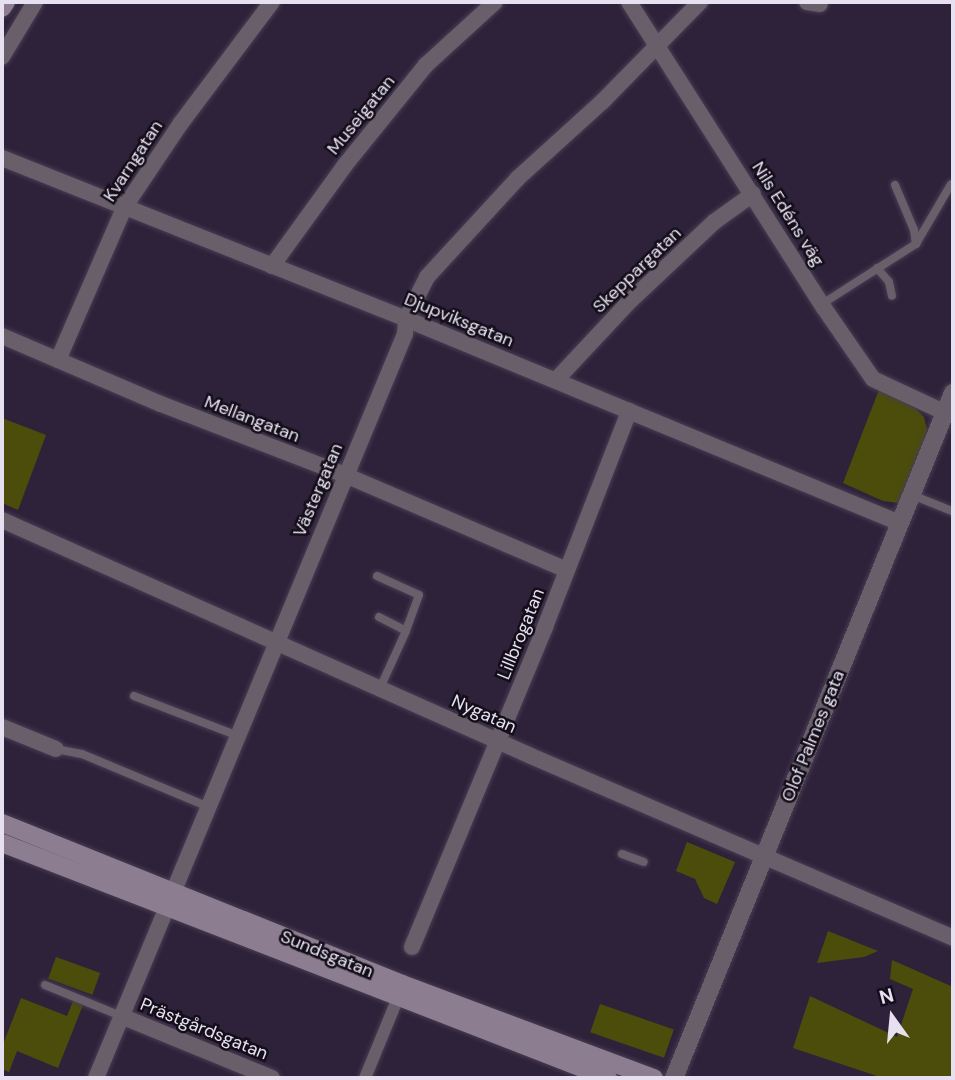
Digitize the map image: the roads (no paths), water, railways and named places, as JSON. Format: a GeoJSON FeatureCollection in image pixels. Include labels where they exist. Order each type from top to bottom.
{"type":"FeatureCollection","features":[{"type":"Feature","properties":{"kind":"main road"},"geometry":{"type":"LineString","coordinates":[[2,8],[6,2]]}},
{"type":"Feature","properties":{"kind":"main road","name":"Sundsgatan"},"geometry":{"type":"LineString","coordinates":[[2,823],[170,900],[608,1078]]}},
{"type":"Feature","properties":{"kind":"main road","name":"Sundsgatan"},"geometry":{"type":"LineString","coordinates":[[2,843],[170,900],[654,1078]]}},
{"type":"Feature","properties":{"kind":"street"},"geometry":{"type":"LineString","coordinates":[[2,57],[35,2]]}},
{"type":"Feature","properties":{"kind":"street","name":"Kvarngatan"},"geometry":{"type":"LineString","coordinates":[[58,360],[124,208],[181,123],[272,2]]}},
{"type":"Feature","properties":{"kind":"street","name":"Museigatan"},"geometry":{"type":"LineString","coordinates":[[272,266],[345,165],[426,65],[495,2]]}},
{"type":"Feature","properties":{"kind":"street","name":"Nils Edéns väg"},"geometry":{"type":"LineString","coordinates":[[629,2],[873,379],[946,413]]}},
{"type":"Feature","properties":{"kind":"street","name":"Västergatan"},"geometry":{"type":"LineString","coordinates":[[96,1078],[405,334],[406,319],[427,277],[519,178],[659,45],[700,2]]}},
{"type":"Feature","properties":{"kind":"street","name":"Djupviksgatan"},"geometry":{"type":"LineString","coordinates":[[2,158],[406,319],[900,523]]}},
{"type":"Feature","properties":{"kind":"street","name":"Skeppargatan"},"geometry":{"type":"LineString","coordinates":[[556,380],[638,294],[714,222],[753,194]]}},
{"type":"Feature","properties":{"kind":"street","name":"Mellangatan"},"geometry":{"type":"LineString","coordinates":[[2,336],[161,404],[345,474],[567,570]]}},
{"type":"Feature","properties":{"kind":"street","name":"Olof Palmes gata"},"geometry":{"type":"LineString","coordinates":[[674,1078],[953,393]]}},
{"type":"Feature","properties":{"kind":"street","name":"Lillbrogatan"},"geometry":{"type":"LineString","coordinates":[[412,947],[567,570],[629,411]]}},
{"type":"Feature","properties":{"kind":"street","name":"Nygatan"},"geometry":{"type":"LineString","coordinates":[[2,520],[497,741],[953,939]]}},
{"type":"Feature","properties":{"kind":"street"},"geometry":{"type":"LineString","coordinates":[[2,727],[55,749]]}},
{"type":"Feature","properties":{"kind":"street"},"geometry":{"type":"LineString","coordinates":[[365,1078],[395,1005]]}},
{"type":"Feature","properties":{"kind":"street","name":"Prästgårdsgatan"},"geometry":{"type":"LineString","coordinates":[[121,1016],[272,1078]]}},
{"type":"Feature","properties":{"kind":"lane"},"geometry":{"type":"LineString","coordinates":[[822,304],[916,244],[951,184]]}},
{"type":"Feature","properties":{"kind":"lane"},"geometry":{"type":"LineString","coordinates":[[895,185],[914,230],[916,244]]}},
{"type":"Feature","properties":{"kind":"lane"},"geometry":{"type":"LineString","coordinates":[[877,268],[889,282],[892,296]]}},
{"type":"Feature","properties":{"kind":"lane"},"geometry":{"type":"LineString","coordinates":[[912,495],[952,511]]}},
{"type":"Feature","properties":{"kind":"lane"},"geometry":{"type":"LineString","coordinates":[[377,576],[419,595],[380,688]]}},
{"type":"Feature","properties":{"kind":"lane"},"geometry":{"type":"LineString","coordinates":[[379,617],[406,631]]}},
{"type":"Feature","properties":{"kind":"lane"},"geometry":{"type":"LineString","coordinates":[[134,696],[238,736]]}},
{"type":"Feature","properties":{"kind":"lane"},"geometry":{"type":"LineString","coordinates":[[55,749],[82,754],[209,807]]}},
{"type":"Feature","properties":{"kind":"lane"},"geometry":{"type":"LineString","coordinates":[[622,854],[644,862]]}},
{"type":"Feature","properties":{"kind":"lane"},"geometry":{"type":"LineString","coordinates":[[45,985],[121,1016]]}}]}
